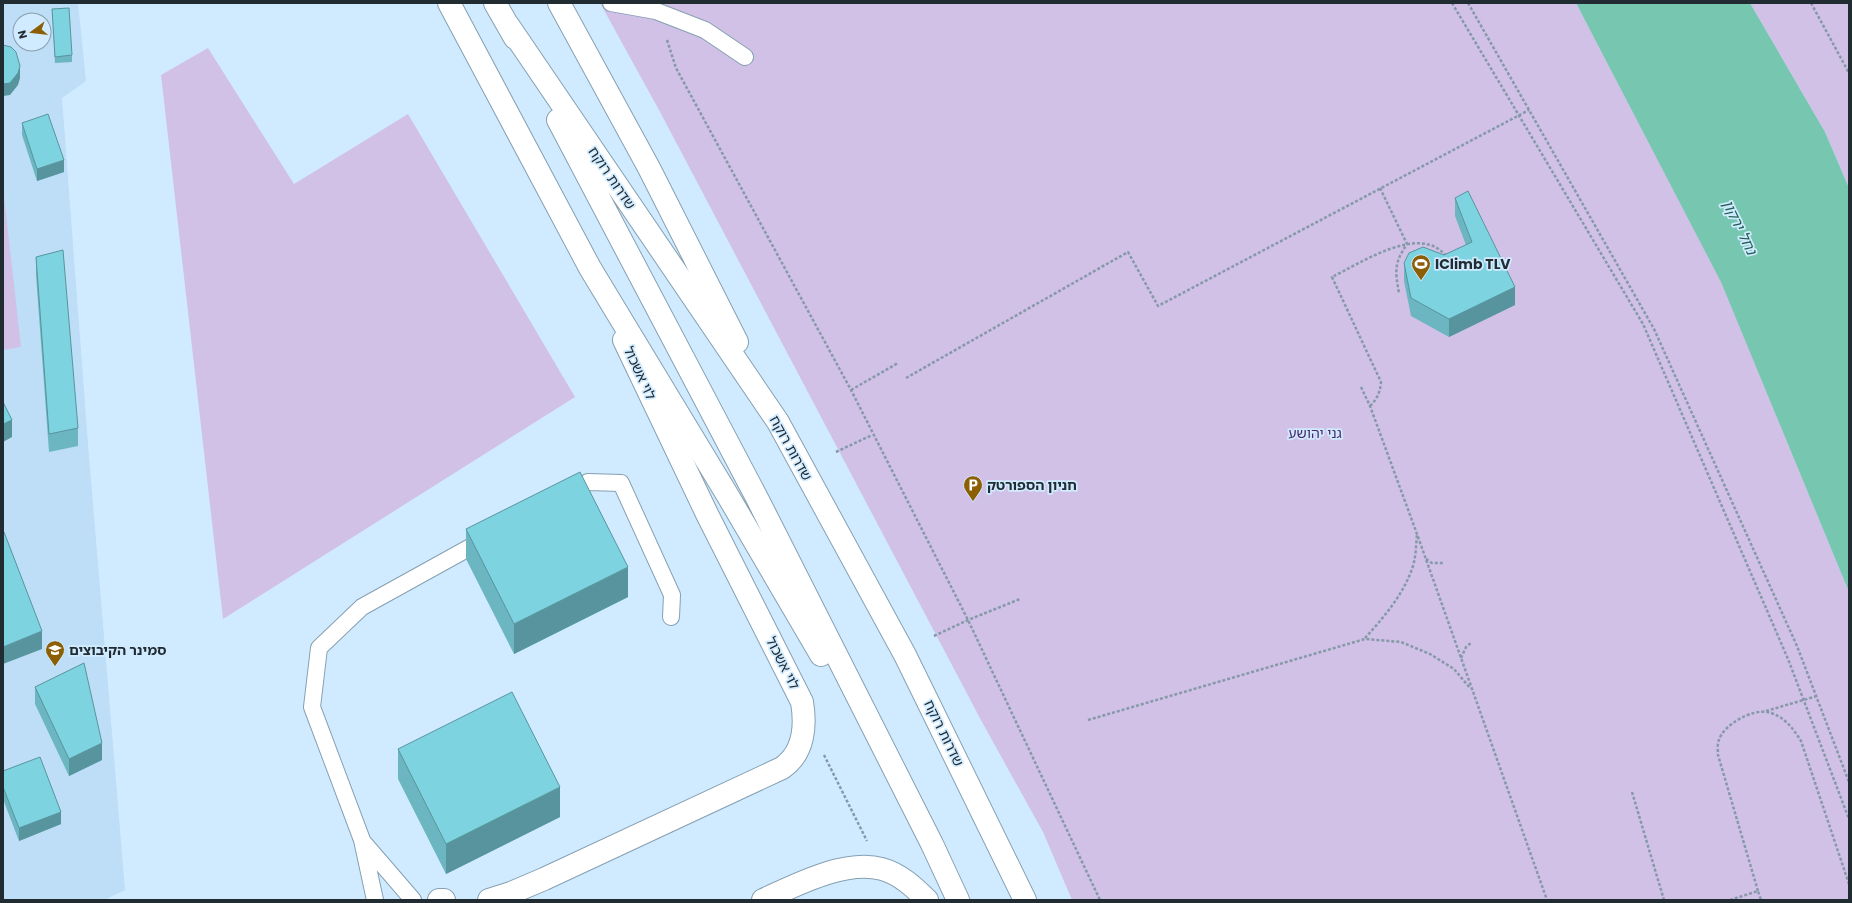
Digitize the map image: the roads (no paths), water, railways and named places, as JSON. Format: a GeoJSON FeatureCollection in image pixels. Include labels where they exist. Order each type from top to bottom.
{"type":"FeatureCollection","features":[{"type":"Feature","properties":{"kind":"main road"},"geometry":{"type":"LineString","coordinates":[[449,3],[590,268],[728,496],[932,844]]}},
{"type":"Feature","properties":{"kind":"main road","name":"שדרות רוקח"},"geometry":{"type":"LineString","coordinates":[[495,3],[508,25],[758,500],[932,844],[958,900]]}},
{"type":"Feature","properties":{"kind":"main road"},"geometry":{"type":"LineString","coordinates":[[559,3],[649,168],[778,422]]}},
{"type":"Feature","properties":{"kind":"main road","name":"שדרות רוקח"},"geometry":{"type":"LineString","coordinates":[[508,25],[778,422],[905,655],[1025,900]]}},
{"type":"Feature","properties":{"kind":"main road","name":"לוי אשכול"},"geometry":{"type":"LineString","coordinates":[[489,900],[511,893],[544,879],[782,768],[790,763],[799,749],[803,734],[805,717],[802,702],[707,514],[590,268]]}},
{"type":"Feature","properties":{"kind":"main road"},"geometry":{"type":"LineString","coordinates":[[763,900],[829,873],[857,868],[882,869],[911,884],[927,900]]}},
{"type":"Feature","properties":{"kind":"main road"},"geometry":{"type":"LineString","coordinates":[[439,900],[444,900]]}},
{"type":"Feature","properties":{"kind":"lane"},"geometry":{"type":"LineString","coordinates":[[611,3],[656,11],[705,30],[745,57]]}},
{"type":"Feature","properties":{"kind":"lane"},"geometry":{"type":"LineString","coordinates":[[553,501],[588,482],[621,483],[672,595],[671,617]]}},
{"type":"Feature","properties":{"kind":"lane"},"geometry":{"type":"LineString","coordinates":[[375,900],[362,840],[312,707],[319,648],[362,607],[499,531]]}},
{"type":"Feature","properties":{"kind":"lane"},"geometry":{"type":"LineString","coordinates":[[362,840],[413,900]]}},
{"type":"Feature","properties":{"kind":"water","name":"נחל ירקון"},"geometry":{"type":"Polygon","coordinates":[[[1576,3],[1750,3],[1825,132],[1849,188],[1849,592],[1721,282],[1576,3]]]}},
{"type":"Feature","properties":{"kind":"place","name":"IClimb TLV"},"geometry":{"type":"Point","coordinates":[1421,281]}},
{"type":"Feature","properties":{"kind":"place","name":"חניון הספורטק"},"geometry":{"type":"Point","coordinates":[973,502]}},
{"type":"Feature","properties":{"kind":"place","name":"סמינר הקיבוצים"},"geometry":{"type":"Point","coordinates":[55,667]}},
{"type":"Feature","properties":{"kind":"park label","name":"גני יהושע"},"geometry":{"type":"Point","coordinates":[1315,433]}}]}
